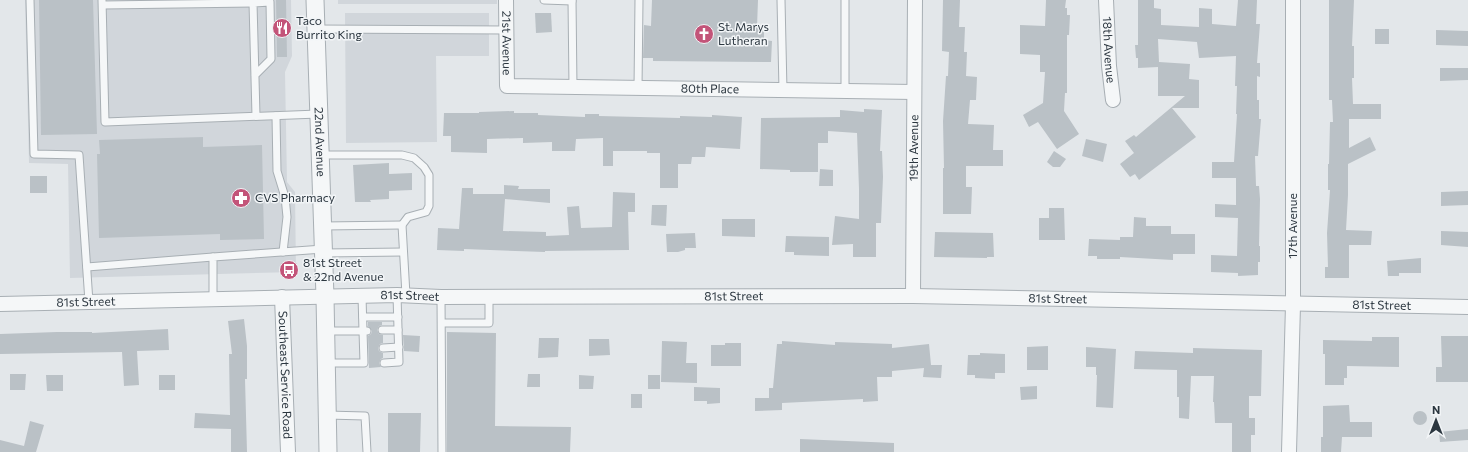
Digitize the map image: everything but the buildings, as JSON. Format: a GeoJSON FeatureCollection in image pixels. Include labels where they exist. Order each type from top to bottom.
{"type":"FeatureCollection","features":[{"type":"Feature","properties":{"kind":"street","name":"22nd Avenue"},"geometry":{"type":"LineString","coordinates":[[315,0],[325,296],[328,452]]}},
{"type":"Feature","properties":{"kind":"street","name":"21st Avenue"},"geometry":{"type":"LineString","coordinates":[[506,0],[507,86]]}},
{"type":"Feature","properties":{"kind":"street","name":"19th Avenue"},"geometry":{"type":"LineString","coordinates":[[913,296],[914,0]]}},
{"type":"Feature","properties":{"kind":"street","name":"18th Avenue"},"geometry":{"type":"LineString","coordinates":[[1106,0],[1109,66],[1113,100]]}},
{"type":"Feature","properties":{"kind":"street","name":"17th Avenue"},"geometry":{"type":"LineString","coordinates":[[1289,452],[1293,305],[1293,0]]}},
{"type":"Feature","properties":{"kind":"street","name":"80th Place"},"geometry":{"type":"LineString","coordinates":[[507,86],[914,92]]}},
{"type":"Feature","properties":{"kind":"street","name":"81st Street"},"geometry":{"type":"LineString","coordinates":[[0,304],[401,295],[913,296],[1293,305],[1468,307]]}},
{"type":"Feature","properties":{"kind":"street","name":"Southeast Service Road"},"geometry":{"type":"LineString","coordinates":[[282,297],[288,452]]}},
{"type":"Feature","properties":{"kind":"lane"},"geometry":{"type":"LineString","coordinates":[[30,0],[34,154],[79,155],[89,302]]}},
{"type":"Feature","properties":{"kind":"lane"},"geometry":{"type":"LineString","coordinates":[[544,0],[572,0],[573,87]]}},
{"type":"Feature","properties":{"kind":"lane"},"geometry":{"type":"LineString","coordinates":[[638,88],[639,0]]}},
{"type":"Feature","properties":{"kind":"lane"},"geometry":{"type":"LineString","coordinates":[[781,0],[783,90]]}},
{"type":"Feature","properties":{"kind":"lane"},"geometry":{"type":"LineString","coordinates":[[845,0],[845,91]]}},
{"type":"Feature","properties":{"kind":"lane"},"geometry":{"type":"LineString","coordinates":[[253,1],[256,116]]}},
{"type":"Feature","properties":{"kind":"lane"},"geometry":{"type":"LineString","coordinates":[[255,75],[272,59],[270,2],[102,2],[105,122],[319,114]]}},
{"type":"Feature","properties":{"kind":"lane"},"geometry":{"type":"LineString","coordinates":[[316,29],[506,30]]}},
{"type":"Feature","properties":{"kind":"lane"},"geometry":{"type":"LineString","coordinates":[[276,116],[277,171],[285,197],[287,216],[283,252]]}},
{"type":"Feature","properties":{"kind":"lane"},"geometry":{"type":"LineString","coordinates":[[320,156],[402,155],[414,158],[424,167],[429,175],[429,206],[426,212],[408,217],[402,225],[403,252],[401,295],[398,317],[399,362],[384,363]]}},
{"type":"Feature","properties":{"kind":"lane"},"geometry":{"type":"LineString","coordinates":[[322,226],[402,225]]}},
{"type":"Feature","properties":{"kind":"lane"},"geometry":{"type":"LineString","coordinates":[[87,267],[283,252],[403,252]]}},
{"type":"Feature","properties":{"kind":"lane"},"geometry":{"type":"LineString","coordinates":[[212,299],[213,257]]}},
{"type":"Feature","properties":{"kind":"lane"},"geometry":{"type":"LineString","coordinates":[[326,364],[366,363],[362,296]]}},
{"type":"Feature","properties":{"kind":"lane"},"geometry":{"type":"LineString","coordinates":[[441,296],[442,452]]}},
{"type":"Feature","properties":{"kind":"lane"},"geometry":{"type":"LineString","coordinates":[[442,323],[489,323],[489,296]]}},
{"type":"Feature","properties":{"kind":"lane"},"geometry":{"type":"LineString","coordinates":[[363,318],[398,317]]}},
{"type":"Feature","properties":{"kind":"lane"},"geometry":{"type":"LineString","coordinates":[[382,330],[398,330]]}},
{"type":"Feature","properties":{"kind":"lane"},"geometry":{"type":"LineString","coordinates":[[326,331],[365,331]]}},
{"type":"Feature","properties":{"kind":"lane"},"geometry":{"type":"LineString","coordinates":[[383,348],[399,347]]}},
{"type":"Feature","properties":{"kind":"lane"},"geometry":{"type":"LineString","coordinates":[[327,415],[365,416],[367,452]]}},
{"type":"Feature","properties":{"kind":"shaded area"},"geometry":{"type":"Polygon","coordinates":[[[25,0],[291,0],[292,56],[285,72],[287,182],[295,192],[296,272],[70,278],[68,164],[29,163],[25,0]]]}},
{"type":"Feature","properties":{"kind":"shaded area"},"geometry":{"type":"Polygon","coordinates":[[[338,0],[497,0],[497,4],[338,4],[338,0]]]}},
{"type":"Feature","properties":{"kind":"shaded area"},"geometry":{"type":"Polygon","coordinates":[[[345,13],[489,13],[489,56],[436,56],[437,142],[346,143],[345,13]]]}},
{"type":"Feature","properties":{"kind":"place","name":"Taco Burrito King"},"geometry":{"type":"Point","coordinates":[282,28]}},
{"type":"Feature","properties":{"kind":"place","name":"St. Marys Lutheran"},"geometry":{"type":"Point","coordinates":[704,34]}},
{"type":"Feature","properties":{"kind":"place","name":"CVS Pharmacy"},"geometry":{"type":"Point","coordinates":[241,198]}},
{"type":"Feature","properties":{"kind":"place","name":"81st Street & 22nd Avenue"},"geometry":{"type":"Point","coordinates":[289,270]}}]}
